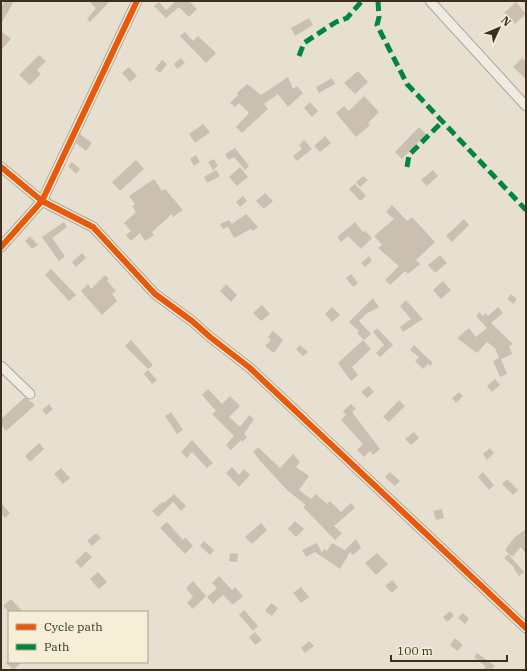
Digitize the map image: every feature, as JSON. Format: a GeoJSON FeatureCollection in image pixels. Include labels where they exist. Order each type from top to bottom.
{"type":"FeatureCollection","features":[{"type":"Feature","properties":{"kind":"street"},"geometry":{"type":"LineString","coordinates":[[1,247],[42,200],[137,1]]}},
{"type":"Feature","properties":{"kind":"street"},"geometry":{"type":"LineString","coordinates":[[430,1],[526,106]]}},
{"type":"Feature","properties":{"kind":"street"},"geometry":{"type":"LineString","coordinates":[[1,167],[42,200],[93,227],[155,294],[192,321],[250,368],[526,628]]}},
{"type":"Feature","properties":{"kind":"street"},"geometry":{"type":"LineString","coordinates":[[1,366],[30,394]]}},
{"type":"Feature","properties":{"kind":"building"},"geometry":{"type":"Polygon","coordinates":[[[5,1],[14,1],[1,24],[1,7],[5,1]]]}},
{"type":"Feature","properties":{"kind":"building"},"geometry":{"type":"Polygon","coordinates":[[[89,1],[110,1],[90,22],[87,19],[96,8],[89,1]]]}},
{"type":"Feature","properties":{"kind":"building"},"geometry":{"type":"Polygon","coordinates":[[[173,1],[189,1],[197,9],[189,17],[179,7],[166,18],[154,6],[159,2],[166,10],[175,2],[173,1]]]}},
{"type":"Feature","properties":{"kind":"building"},"geometry":{"type":"Polygon","coordinates":[[[516,2],[526,14],[515,24],[504,13],[516,2]]]}},
{"type":"Feature","properties":{"kind":"building"},"geometry":{"type":"Polygon","coordinates":[[[309,18],[313,25],[295,36],[291,28],[309,18]]]}},
{"type":"Feature","properties":{"kind":"building"},"geometry":{"type":"Polygon","coordinates":[[[1,31],[11,39],[1,50],[1,31]]]}},
{"type":"Feature","properties":{"kind":"building"},"geometry":{"type":"Polygon","coordinates":[[[185,32],[193,41],[198,36],[216,53],[206,63],[180,36],[185,32]]]}},
{"type":"Feature","properties":{"kind":"building"},"geometry":{"type":"Polygon","coordinates":[[[39,55],[46,61],[37,70],[41,74],[30,85],[19,75],[39,55]]]}},
{"type":"Feature","properties":{"kind":"building"},"geometry":{"type":"Polygon","coordinates":[[[181,58],[185,63],[177,69],[174,64],[181,58]]]}},
{"type":"Feature","properties":{"kind":"building"},"geometry":{"type":"Polygon","coordinates":[[[522,58],[526,62],[526,79],[513,67],[522,58]]]}},
{"type":"Feature","properties":{"kind":"building"},"geometry":{"type":"Polygon","coordinates":[[[162,60],[167,64],[160,73],[155,69],[162,60]]]}},
{"type":"Feature","properties":{"kind":"building"},"geometry":{"type":"Polygon","coordinates":[[[129,67],[137,76],[130,82],[122,73],[129,67]]]}},
{"type":"Feature","properties":{"kind":"building"},"geometry":{"type":"Polygon","coordinates":[[[358,71],[368,82],[355,94],[344,83],[358,71]]]}},
{"type":"Feature","properties":{"kind":"building"},"geometry":{"type":"Polygon","coordinates":[[[288,77],[293,89],[297,86],[303,93],[288,107],[278,94],[264,104],[268,109],[242,133],[236,127],[249,113],[239,103],[235,107],[230,103],[238,95],[237,93],[247,84],[261,95],[288,77]]]}},
{"type":"Feature","properties":{"kind":"building"},"geometry":{"type":"Polygon","coordinates":[[[332,78],[335,84],[319,93],[316,87],[332,78]]]}},
{"type":"Feature","properties":{"kind":"building"},"geometry":{"type":"Polygon","coordinates":[[[364,96],[379,112],[368,123],[370,125],[356,137],[336,113],[344,106],[349,111],[364,96]]]}},
{"type":"Feature","properties":{"kind":"building"},"geometry":{"type":"Polygon","coordinates":[[[310,102],[318,111],[312,117],[304,108],[310,102]]]}},
{"type":"Feature","properties":{"kind":"building"},"geometry":{"type":"Polygon","coordinates":[[[203,124],[210,132],[195,143],[189,134],[203,124]]]}},
{"type":"Feature","properties":{"kind":"building"},"geometry":{"type":"Polygon","coordinates":[[[419,127],[426,134],[402,159],[395,152],[419,127]]]}},
{"type":"Feature","properties":{"kind":"building"},"geometry":{"type":"Polygon","coordinates":[[[80,134],[92,143],[86,151],[76,143],[80,134]]]}},
{"type":"Feature","properties":{"kind":"building"},"geometry":{"type":"Polygon","coordinates":[[[325,136],[331,143],[320,152],[314,146],[325,136]]]}},
{"type":"Feature","properties":{"kind":"building"},"geometry":{"type":"Polygon","coordinates":[[[304,140],[312,149],[297,161],[293,156],[302,149],[299,145],[304,140]]]}},
{"type":"Feature","properties":{"kind":"building"},"geometry":{"type":"Polygon","coordinates":[[[235,148],[249,166],[245,170],[234,157],[229,160],[225,154],[235,148]]]}},
{"type":"Feature","properties":{"kind":"building"},"geometry":{"type":"Polygon","coordinates":[[[196,155],[200,162],[194,166],[190,159],[196,155]]]}},
{"type":"Feature","properties":{"kind":"building"},"geometry":{"type":"Polygon","coordinates":[[[214,159],[218,166],[213,170],[208,162],[214,159]]]}},
{"type":"Feature","properties":{"kind":"building"},"geometry":{"type":"Polygon","coordinates":[[[136,160],[144,169],[121,190],[119,190],[112,182],[136,160]]]}},
{"type":"Feature","properties":{"kind":"building"},"geometry":{"type":"Polygon","coordinates":[[[72,162],[80,169],[76,174],[68,166],[72,162]]]}},
{"type":"Feature","properties":{"kind":"building"},"geometry":{"type":"Polygon","coordinates":[[[240,167],[248,177],[237,186],[229,177],[240,167]]]}},
{"type":"Feature","properties":{"kind":"building"},"geometry":{"type":"Polygon","coordinates":[[[216,170],[220,176],[207,183],[204,177],[216,170]]]}},
{"type":"Feature","properties":{"kind":"building"},"geometry":{"type":"Polygon","coordinates":[[[433,170],[438,176],[427,186],[421,180],[433,170]]]}},
{"type":"Feature","properties":{"kind":"building"},"geometry":{"type":"Polygon","coordinates":[[[363,176],[368,180],[360,187],[356,182],[363,176]]]}},
{"type":"Feature","properties":{"kind":"building"},"geometry":{"type":"Polygon","coordinates":[[[154,179],[162,191],[165,189],[183,210],[173,217],[172,214],[152,232],[154,235],[145,241],[140,233],[131,241],[126,235],[131,231],[124,223],[136,212],[132,206],[135,204],[129,196],[154,179]]]}},
{"type":"Feature","properties":{"kind":"building"},"geometry":{"type":"Polygon","coordinates":[[[355,184],[366,196],[360,201],[349,189],[355,184]]]}},
{"type":"Feature","properties":{"kind":"building"},"geometry":{"type":"Polygon","coordinates":[[[265,193],[273,201],[264,209],[256,201],[265,193]]]}},
{"type":"Feature","properties":{"kind":"building"},"geometry":{"type":"Polygon","coordinates":[[[243,196],[247,201],[240,207],[236,202],[243,196]]]}},
{"type":"Feature","properties":{"kind":"building"},"geometry":{"type":"Polygon","coordinates":[[[392,205],[407,221],[412,217],[435,242],[416,260],[420,264],[408,274],[405,271],[390,285],[385,280],[399,266],[378,248],[382,245],[374,236],[394,219],[386,212],[392,205]]]}},
{"type":"Feature","properties":{"kind":"building"},"geometry":{"type":"Polygon","coordinates":[[[246,214],[258,227],[253,231],[251,229],[234,238],[228,227],[223,229],[220,224],[229,220],[232,224],[246,214]]]}},
{"type":"Feature","properties":{"kind":"building"},"geometry":{"type":"Polygon","coordinates":[[[464,219],[469,225],[452,242],[446,236],[464,219]]]}},
{"type":"Feature","properties":{"kind":"building"},"geometry":{"type":"Polygon","coordinates":[[[64,222],[67,227],[52,238],[65,256],[59,261],[42,237],[64,222]]]}},
{"type":"Feature","properties":{"kind":"building"},"geometry":{"type":"Polygon","coordinates":[[[355,222],[363,232],[365,231],[372,238],[361,249],[348,236],[341,242],[337,237],[355,222]]]}},
{"type":"Feature","properties":{"kind":"building"},"geometry":{"type":"Polygon","coordinates":[[[30,236],[38,245],[32,249],[25,241],[30,236]]]}},
{"type":"Feature","properties":{"kind":"building"},"geometry":{"type":"Polygon","coordinates":[[[82,253],[86,258],[76,267],[72,262],[82,253]]]}},
{"type":"Feature","properties":{"kind":"building"},"geometry":{"type":"Polygon","coordinates":[[[440,255],[447,263],[435,273],[428,265],[440,255]]]}},
{"type":"Feature","properties":{"kind":"building"},"geometry":{"type":"Polygon","coordinates":[[[369,256],[372,261],[365,267],[361,263],[369,256]]]}},
{"type":"Feature","properties":{"kind":"building"},"geometry":{"type":"Polygon","coordinates":[[[51,269],[76,295],[69,301],[45,275],[51,269]]]}},
{"type":"Feature","properties":{"kind":"building"},"geometry":{"type":"Polygon","coordinates":[[[351,274],[358,283],[353,287],[346,278],[351,274]]]}},
{"type":"Feature","properties":{"kind":"building"},"geometry":{"type":"Polygon","coordinates":[[[105,275],[109,279],[107,281],[116,291],[112,294],[117,301],[102,315],[81,291],[88,284],[91,289],[105,275]]]}},
{"type":"Feature","properties":{"kind":"building"},"geometry":{"type":"Polygon","coordinates":[[[443,281],[451,290],[441,299],[433,290],[443,281]]]}},
{"type":"Feature","properties":{"kind":"building"},"geometry":{"type":"Polygon","coordinates":[[[226,284],[237,295],[231,302],[220,291],[226,284]]]}},
{"type":"Feature","properties":{"kind":"building"},"geometry":{"type":"Polygon","coordinates":[[[511,294],[517,299],[513,304],[507,299],[511,294]]]}},
{"type":"Feature","properties":{"kind":"building"},"geometry":{"type":"Polygon","coordinates":[[[373,298],[379,307],[366,314],[359,321],[371,334],[364,340],[357,333],[359,331],[349,322],[373,298]]]}},
{"type":"Feature","properties":{"kind":"building"},"geometry":{"type":"Polygon","coordinates":[[[406,300],[423,319],[403,332],[400,327],[411,319],[400,306],[406,300]]]}},
{"type":"Feature","properties":{"kind":"building"},"geometry":{"type":"Polygon","coordinates":[[[262,305],[270,314],[261,321],[253,313],[262,305]]]}},
{"type":"Feature","properties":{"kind":"building"},"geometry":{"type":"Polygon","coordinates":[[[332,307],[340,315],[332,322],[325,314],[332,307]]]}},
{"type":"Feature","properties":{"kind":"building"},"geometry":{"type":"Polygon","coordinates":[[[498,307],[503,313],[491,323],[513,344],[509,346],[512,354],[501,359],[507,374],[500,377],[493,361],[499,358],[495,348],[487,342],[477,353],[457,338],[469,328],[476,337],[487,328],[476,316],[479,312],[483,316],[486,313],[488,316],[498,307]]]}},
{"type":"Feature","properties":{"kind":"building"},"geometry":{"type":"Polygon","coordinates":[[[377,328],[393,345],[380,357],[376,353],[384,345],[373,332],[377,328]]]}},
{"type":"Feature","properties":{"kind":"building"},"geometry":{"type":"Polygon","coordinates":[[[273,331],[283,340],[274,353],[265,346],[271,340],[268,337],[273,331]]]}},
{"type":"Feature","properties":{"kind":"building"},"geometry":{"type":"Polygon","coordinates":[[[131,340],[153,365],[148,369],[125,346],[131,340]]]}},
{"type":"Feature","properties":{"kind":"building"},"geometry":{"type":"Polygon","coordinates":[[[363,340],[371,349],[352,367],[358,375],[351,381],[338,363],[363,340]]]}},
{"type":"Feature","properties":{"kind":"building"},"geometry":{"type":"Polygon","coordinates":[[[300,345],[308,352],[303,356],[296,349],[300,345]]]}},
{"type":"Feature","properties":{"kind":"building"},"geometry":{"type":"Polygon","coordinates":[[[414,345],[433,363],[430,366],[428,364],[423,369],[415,361],[419,357],[410,350],[414,345]]]}},
{"type":"Feature","properties":{"kind":"building"},"geometry":{"type":"Polygon","coordinates":[[[148,370],[157,380],[152,384],[144,374],[148,370]]]}},
{"type":"Feature","properties":{"kind":"building"},"geometry":{"type":"Polygon","coordinates":[[[495,379],[500,385],[492,392],[487,386],[495,379]]]}},
{"type":"Feature","properties":{"kind":"building"},"geometry":{"type":"Polygon","coordinates":[[[369,386],[374,392],[367,398],[361,392],[369,386]]]}},
{"type":"Feature","properties":{"kind":"building"},"geometry":{"type":"Polygon","coordinates":[[[208,389],[222,404],[230,396],[240,406],[229,417],[240,427],[249,415],[254,419],[244,434],[247,437],[242,442],[241,440],[231,450],[226,445],[234,436],[212,414],[216,411],[202,395],[208,389]]]}},
{"type":"Feature","properties":{"kind":"building"},"geometry":{"type":"Polygon","coordinates":[[[459,392],[463,396],[456,403],[452,398],[459,392]]]}},
{"type":"Feature","properties":{"kind":"building"},"geometry":{"type":"Polygon","coordinates":[[[25,397],[35,405],[6,431],[1,425],[1,419],[25,397]]]}},
{"type":"Feature","properties":{"kind":"building"},"geometry":{"type":"Polygon","coordinates":[[[399,400],[405,406],[389,422],[383,417],[399,400]]]}},
{"type":"Feature","properties":{"kind":"building"},"geometry":{"type":"Polygon","coordinates":[[[49,404],[53,409],[46,415],[42,410],[49,404]]]}},
{"type":"Feature","properties":{"kind":"building"},"geometry":{"type":"Polygon","coordinates":[[[351,404],[356,409],[352,412],[380,449],[373,455],[370,451],[364,457],[357,450],[363,444],[341,420],[346,415],[343,411],[351,404]]]}},
{"type":"Feature","properties":{"kind":"building"},"geometry":{"type":"Polygon","coordinates":[[[171,412],[183,430],[177,434],[165,416],[171,412]]]}},
{"type":"Feature","properties":{"kind":"building"},"geometry":{"type":"Polygon","coordinates":[[[414,432],[419,438],[411,445],[405,439],[414,432]]]}},
{"type":"Feature","properties":{"kind":"building"},"geometry":{"type":"Polygon","coordinates":[[[192,440],[213,463],[207,468],[192,452],[187,458],[181,452],[192,440]]]}},
{"type":"Feature","properties":{"kind":"building"},"geometry":{"type":"Polygon","coordinates":[[[39,443],[44,449],[30,462],[25,456],[39,443]]]}},
{"type":"Feature","properties":{"kind":"building"},"geometry":{"type":"Polygon","coordinates":[[[258,447],[280,468],[293,454],[300,462],[296,467],[309,476],[299,490],[311,499],[316,494],[327,504],[330,501],[341,512],[351,503],[355,508],[334,526],[342,533],[335,540],[303,507],[306,505],[288,491],[261,462],[253,452],[258,447]]]}},
{"type":"Feature","properties":{"kind":"building"},"geometry":{"type":"Polygon","coordinates":[[[490,448],[494,453],[487,460],[483,454],[490,448]]]}},
{"type":"Feature","properties":{"kind":"building"},"geometry":{"type":"Polygon","coordinates":[[[232,467],[239,475],[244,469],[250,475],[239,487],[226,473],[232,467]]]}},
{"type":"Feature","properties":{"kind":"building"},"geometry":{"type":"Polygon","coordinates":[[[61,468],[70,478],[63,484],[54,474],[61,468]]]}},
{"type":"Feature","properties":{"kind":"building"},"geometry":{"type":"Polygon","coordinates":[[[390,472],[400,481],[395,486],[385,477],[390,472]]]}},
{"type":"Feature","properties":{"kind":"building"},"geometry":{"type":"Polygon","coordinates":[[[483,472],[494,485],[489,490],[478,477],[483,472]]]}},
{"type":"Feature","properties":{"kind":"building"},"geometry":{"type":"Polygon","coordinates":[[[507,479],[518,490],[513,495],[502,484],[507,479]]]}},
{"type":"Feature","properties":{"kind":"building"},"geometry":{"type":"Polygon","coordinates":[[[174,494],[186,506],[181,511],[173,502],[158,517],[152,511],[174,494]]]}},
{"type":"Feature","properties":{"kind":"building"},"geometry":{"type":"Polygon","coordinates":[[[1,503],[10,513],[5,518],[1,513],[1,503]]]}},
{"type":"Feature","properties":{"kind":"building"},"geometry":{"type":"Polygon","coordinates":[[[442,509],[444,518],[436,520],[433,511],[442,509]]]}},
{"type":"Feature","properties":{"kind":"building"},"geometry":{"type":"Polygon","coordinates":[[[295,521],[304,529],[296,537],[288,529],[295,521]]]}},
{"type":"Feature","properties":{"kind":"building"},"geometry":{"type":"Polygon","coordinates":[[[167,522],[183,540],[185,537],[193,546],[185,554],[160,528],[167,522]]]}},
{"type":"Feature","properties":{"kind":"building"},"geometry":{"type":"Polygon","coordinates":[[[261,523],[267,530],[252,544],[245,537],[261,523]]]}},
{"type":"Feature","properties":{"kind":"building"},"geometry":{"type":"Polygon","coordinates":[[[526,529],[526,554],[521,547],[512,557],[505,550],[514,538],[526,529]]]}},
{"type":"Feature","properties":{"kind":"building"},"geometry":{"type":"Polygon","coordinates":[[[96,533],[101,538],[92,546],[87,541],[96,533]]]}},
{"type":"Feature","properties":{"kind":"building"},"geometry":{"type":"Polygon","coordinates":[[[356,539],[361,548],[353,555],[350,552],[340,569],[315,552],[306,557],[302,550],[317,543],[322,553],[324,549],[327,551],[332,543],[345,550],[356,539]]]}},
{"type":"Feature","properties":{"kind":"building"},"geometry":{"type":"Polygon","coordinates":[[[204,541],[214,550],[210,555],[200,546],[204,541]]]}},
{"type":"Feature","properties":{"kind":"building"},"geometry":{"type":"Polygon","coordinates":[[[86,551],[92,557],[81,568],[75,562],[86,551]]]}},
{"type":"Feature","properties":{"kind":"building"},"geometry":{"type":"Polygon","coordinates":[[[230,553],[238,554],[237,562],[229,561],[230,553]]]}},
{"type":"Feature","properties":{"kind":"building"},"geometry":{"type":"Polygon","coordinates":[[[377,553],[388,564],[376,575],[365,563],[377,553]]]}},
{"type":"Feature","properties":{"kind":"building"},"geometry":{"type":"Polygon","coordinates":[[[508,554],[524,572],[519,576],[514,569],[515,568],[504,558],[508,554]]]}},
{"type":"Feature","properties":{"kind":"building"},"geometry":{"type":"Polygon","coordinates":[[[98,572],[107,582],[99,589],[90,579],[98,572]]]}},
{"type":"Feature","properties":{"kind":"building"},"geometry":{"type":"Polygon","coordinates":[[[219,576],[232,590],[235,587],[243,596],[234,604],[232,604],[223,595],[213,604],[207,597],[217,588],[212,583],[219,576]]]}},
{"type":"Feature","properties":{"kind":"building"},"geometry":{"type":"Polygon","coordinates":[[[392,580],[398,587],[392,593],[385,586],[392,580]]]}},
{"type":"Feature","properties":{"kind":"building"},"geometry":{"type":"Polygon","coordinates":[[[193,581],[206,596],[193,609],[187,603],[193,597],[186,588],[193,581]]]}},
{"type":"Feature","properties":{"kind":"building"},"geometry":{"type":"Polygon","coordinates":[[[301,587],[309,597],[301,603],[293,593],[301,587]]]}},
{"type":"Feature","properties":{"kind":"building"},"geometry":{"type":"Polygon","coordinates":[[[11,599],[22,611],[8,611],[3,606],[11,599]]]}},
{"type":"Feature","properties":{"kind":"building"},"geometry":{"type":"Polygon","coordinates":[[[271,603],[278,608],[272,616],[265,611],[271,603]]]}},
{"type":"Feature","properties":{"kind":"building"},"geometry":{"type":"Polygon","coordinates":[[[244,610],[258,626],[253,631],[239,615],[244,610]]]}},
{"type":"Feature","properties":{"kind":"building"},"geometry":{"type":"Polygon","coordinates":[[[450,611],[454,616],[447,622],[443,617],[450,611]]]}},
{"type":"Feature","properties":{"kind":"building"},"geometry":{"type":"Polygon","coordinates":[[[463,613],[469,619],[465,624],[458,618],[463,613]]]}},
{"type":"Feature","properties":{"kind":"building"},"geometry":{"type":"Polygon","coordinates":[[[255,632],[262,640],[255,645],[249,637],[255,632]]]}},
{"type":"Feature","properties":{"kind":"building"},"geometry":{"type":"Polygon","coordinates":[[[455,638],[463,645],[457,651],[450,645],[455,638]]]}},
{"type":"Feature","properties":{"kind":"building"},"geometry":{"type":"Polygon","coordinates":[[[309,641],[314,646],[305,653],[301,648],[309,641]]]}},
{"type":"Feature","properties":{"kind":"building"},"geometry":{"type":"Polygon","coordinates":[[[477,653],[495,666],[491,670],[482,670],[486,667],[474,657],[477,653]]]}},
{"type":"Feature","properties":{"kind":"building"},"geometry":{"type":"Polygon","coordinates":[[[5,662],[21,663],[13,670],[5,662]]]}},
{"type":"Feature","properties":{"kind":"marked path"},"geometry":{"type":"LineString","coordinates":[[299,56],[304,43],[336,22],[347,18],[362,1]]}},
{"type":"Feature","properties":{"kind":"marked path"},"geometry":{"type":"LineString","coordinates":[[378,1],[379,17],[377,25],[407,84],[526,210]]}},
{"type":"Feature","properties":{"kind":"marked path"},"geometry":{"type":"LineString","coordinates":[[407,167],[409,155],[442,122]]}},
{"type":"Feature","properties":{"kind":"cycle path"},"geometry":{"type":"LineString","coordinates":[[1,247],[42,201],[137,1]]}},
{"type":"Feature","properties":{"kind":"cycle path"},"geometry":{"type":"LineString","coordinates":[[1,167],[42,201],[93,227],[155,294],[192,321],[250,368],[526,628]]}}]}
